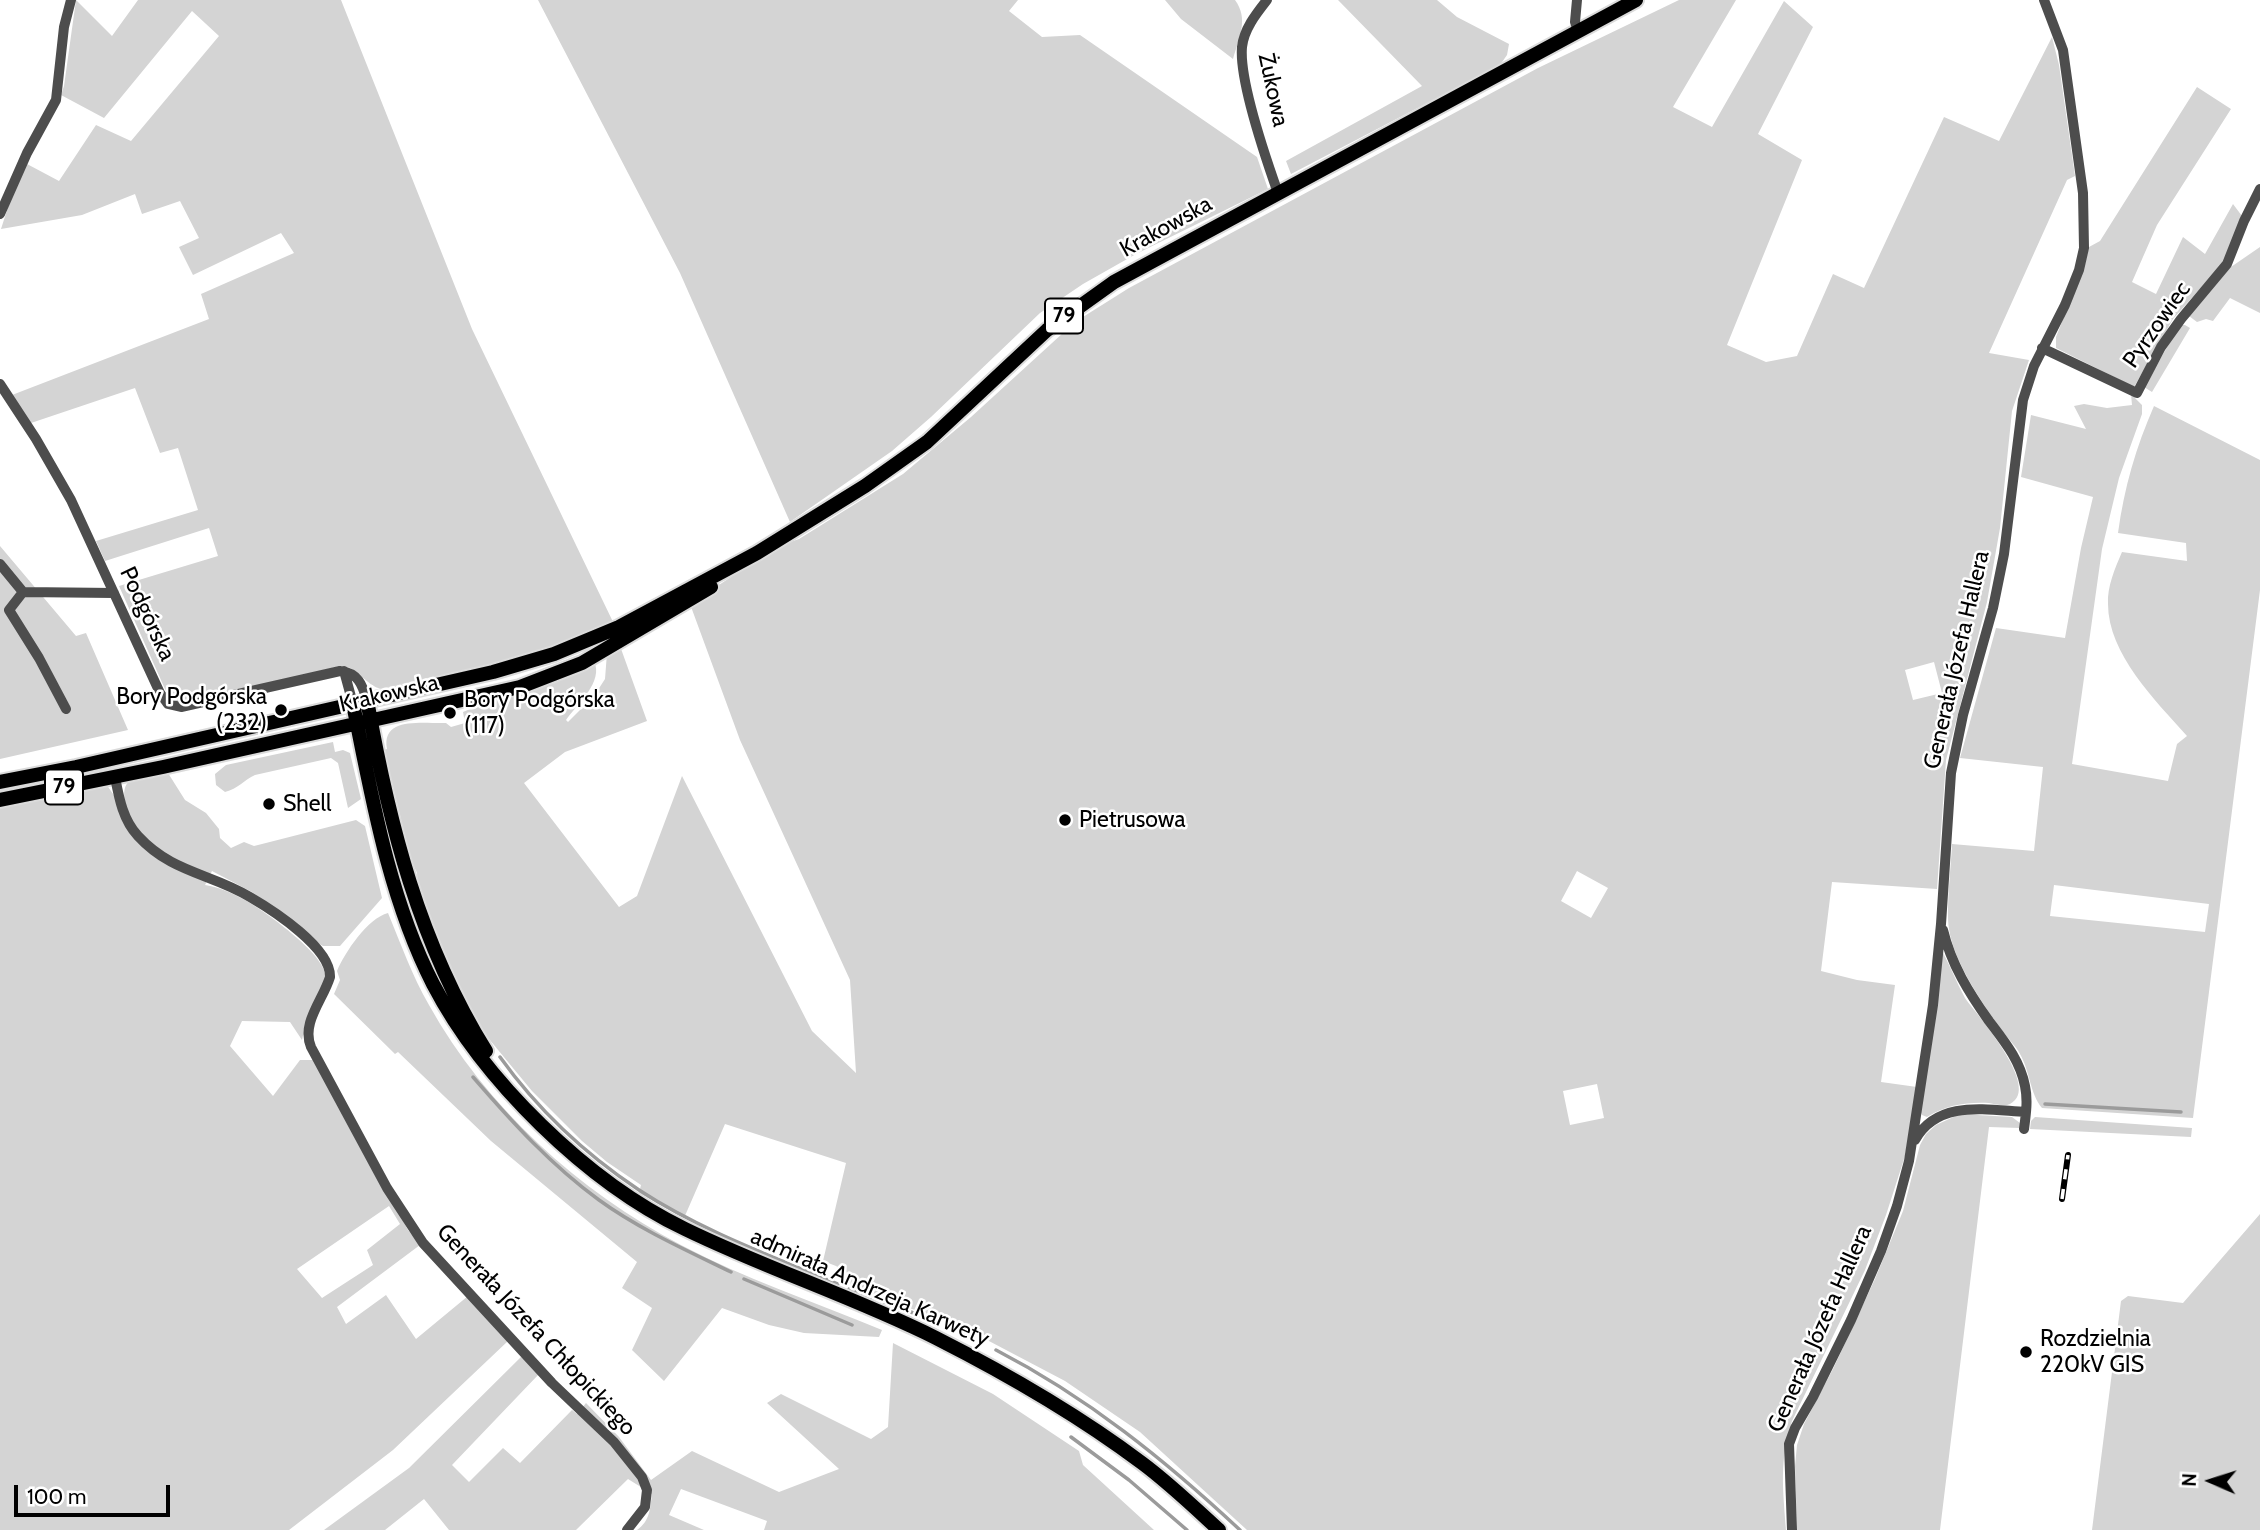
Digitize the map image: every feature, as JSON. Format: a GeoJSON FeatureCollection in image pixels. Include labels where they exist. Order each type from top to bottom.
{"type":"FeatureCollection","features":[{"type":"Feature","properties":{"kind":"main road","name":"Krakowska"},"geometry":{"type":"LineString","coordinates":[[0,782],[493,672],[554,654],[608,632],[757,553],[865,486],[915,451],[1047,330],[1090,297],[1144,265],[1636,0]]}},
{"type":"Feature","properties":{"kind":"main road","name":"Krakowska"},"geometry":{"type":"LineString","coordinates":[[0,800],[509,690],[565,671],[664,617],[757,553]]}},
{"type":"Feature","properties":{"kind":"main road","name":"admirała Andrzeja Karwety"},"geometry":{"type":"LineString","coordinates":[[360,702],[411,893],[454,995],[506,1086]]}},
{"type":"Feature","properties":{"kind":"main road","name":"admirała Andrzeja Karwety"},"geometry":{"type":"LineString","coordinates":[[364,723],[362,748],[391,870],[416,948],[438,993],[481,1059],[549,1132],[578,1158],[643,1205],[683,1228],[934,1337],[1035,1391],[1144,1464],[1219,1530]]}},
{"type":"Feature","properties":{"kind":"main road"},"geometry":{"type":"LineString","coordinates":[[326,731],[348,737],[362,748]]}},
{"type":"Feature","properties":{"kind":"street"},"geometry":{"type":"LineString","coordinates":[[0,214],[27,153],[56,100],[64,27],[71,0]]}},
{"type":"Feature","properties":{"kind":"street","name":"Żukowa"},"geometry":{"type":"LineString","coordinates":[[1268,0],[1251,23],[1245,37],[1242,63],[1278,193]]}},
{"type":"Feature","properties":{"kind":"street"},"geometry":{"type":"LineString","coordinates":[[1577,0],[1574,11],[1578,31]]}},
{"type":"Feature","properties":{"kind":"street","name":"Generała Józefa Hallera"},"geometry":{"type":"LineString","coordinates":[[1792,1530],[1789,1444],[1794,1428],[1827,1370],[1881,1251],[1897,1206],[1913,1142],[1922,1064],[1933,1005],[1951,773],[2004,554],[2023,400],[2042,348],[2065,305],[2079,270],[2084,248],[2085,219],[2063,50],[2045,0]]}},
{"type":"Feature","properties":{"kind":"street","name":"Pyrzowiec"},"geometry":{"type":"LineString","coordinates":[[2042,348],[2137,393],[2161,347],[2181,318],[2227,264],[2260,189]]}},
{"type":"Feature","properties":{"kind":"street","name":"Podgórska"},"geometry":{"type":"LineString","coordinates":[[0,384],[71,500],[168,705],[181,707],[322,673],[344,671],[360,702]]}},
{"type":"Feature","properties":{"kind":"street"},"geometry":{"type":"LineString","coordinates":[[0,564],[23,593]]}},
{"type":"Feature","properties":{"kind":"street"},"geometry":{"type":"LineString","coordinates":[[23,593],[114,593]]}},
{"type":"Feature","properties":{"kind":"street"},"geometry":{"type":"LineString","coordinates":[[23,593],[9,610],[40,658],[66,709]]}},
{"type":"Feature","properties":{"kind":"street","name":"Generała Józefa Chłopickiego"},"geometry":{"type":"LineString","coordinates":[[115,777],[124,814],[136,834],[155,852],[192,874],[249,896],[303,934],[324,957],[330,969],[329,981],[307,1031],[311,1047],[387,1188],[417,1236],[544,1374],[614,1442],[642,1478],[648,1498],[645,1507],[627,1530]]}},
{"type":"Feature","properties":{"kind":"street"},"geometry":{"type":"LineString","coordinates":[[1941,924],[1946,946],[1957,971],[2021,1070],[2027,1098],[2024,1129]]}},
{"type":"Feature","properties":{"kind":"street"},"geometry":{"type":"LineString","coordinates":[[1913,1142],[1926,1125],[1948,1112],[1963,1109],[2026,1112]]}},
{"type":"Feature","properties":{"kind":"shaded area"},"geometry":{"type":"Polygon","coordinates":[[[76,0],[112,36],[138,0],[341,0],[472,329],[614,624],[529,654],[382,689],[352,669],[340,666],[183,704],[169,698],[119,586],[218,556],[209,528],[105,561],[96,541],[198,510],[178,448],[160,453],[135,388],[31,423],[12,395],[209,319],[201,294],[294,253],[281,233],[193,275],[179,247],[199,238],[180,201],[142,214],[135,194],[82,215],[1,229],[27,164],[59,181],[96,125],[131,141],[219,36],[192,11],[104,118],[61,95],[76,0]]]}},
{"type":"Feature","properties":{"kind":"shaded area"},"geometry":{"type":"Polygon","coordinates":[[[538,0],[1018,0],[1009,11],[1042,37],[1080,35],[1257,157],[1268,189],[1136,254],[1083,284],[1040,313],[892,451],[790,522],[680,273],[538,0]]]}},
{"type":"Feature","properties":{"kind":"shaded area"},"geometry":{"type":"Polygon","coordinates":[[[1165,0],[1235,0],[1242,21],[1233,59],[1181,19],[1165,0]]]}},
{"type":"Feature","properties":{"kind":"shaded area"},"geometry":{"type":"Polygon","coordinates":[[[1338,0],[1437,0],[1457,17],[1509,44],[1507,55],[1500,65],[1291,174],[1286,161],[1422,86],[1338,0]]]}},
{"type":"Feature","properties":{"kind":"shaded area"},"geometry":{"type":"Polygon","coordinates":[[[1679,0],[1736,0],[1673,107],[1712,127],[1784,1],[1813,27],[1758,134],[1802,160],[1727,345],[1766,362],[1797,356],[1833,274],[1864,288],[1944,117],[1999,141],[2052,37],[2059,65],[2075,176],[2067,180],[1989,353],[2029,360],[2012,411],[2000,528],[1987,602],[1946,760],[1937,889],[1832,882],[1821,971],[1857,980],[1895,985],[1881,1082],[1917,1087],[1905,1156],[1865,1270],[1792,1421],[1784,1462],[1786,1530],[1247,1530],[1140,1432],[1065,1381],[968,1330],[851,1286],[849,1274],[823,1261],[846,1163],[725,1124],[684,1218],[639,1193],[641,1185],[582,1141],[532,1091],[489,1039],[464,1003],[418,892],[417,873],[411,860],[384,750],[387,749],[387,738],[397,727],[416,723],[446,723],[451,727],[465,723],[463,712],[526,691],[594,661],[596,669],[592,685],[566,720],[568,722],[594,696],[605,679],[607,653],[620,646],[647,721],[565,752],[524,783],[619,907],[637,896],[682,776],[812,1031],[856,1073],[850,980],[740,740],[690,604],[778,546],[799,539],[903,474],[971,417],[1075,322],[1129,288],[1538,68],[1679,0]],[[1934,662],[1905,670],[1913,700],[1942,693],[1934,662]],[[1577,871],[1561,901],[1591,918],[1608,888],[1577,871]],[[1597,1084],[1563,1091],[1570,1125],[1604,1118],[1597,1084]]]}},
{"type":"Feature","properties":{"kind":"shaded area"},"geometry":{"type":"Polygon","coordinates":[[[2197,87],[2231,109],[2157,225],[2132,282],[2156,294],[2183,237],[2205,254],[2233,204],[2242,216],[2223,263],[2173,319],[2134,387],[2056,348],[2056,337],[2089,247],[2100,241],[2197,87]]]}},
{"type":"Feature","properties":{"kind":"shaded area"},"geometry":{"type":"Polygon","coordinates":[[[2260,247],[2260,313],[2230,298],[2213,321],[2206,319],[2197,322],[2189,316],[2228,269],[2260,247]]]}},
{"type":"Feature","properties":{"kind":"shaded area"},"geometry":{"type":"Polygon","coordinates":[[[2180,325],[2190,328],[2152,392],[2144,387],[2180,325]]]}},
{"type":"Feature","properties":{"kind":"shaded area"},"geometry":{"type":"Polygon","coordinates":[[[2131,394],[2142,405],[2142,414],[2119,478],[2102,549],[2072,764],[2168,781],[2177,744],[2187,736],[2148,692],[2125,659],[2110,623],[2108,604],[2110,584],[2122,552],[2187,561],[2186,543],[2118,533],[2132,468],[2154,406],[2260,460],[2260,590],[2193,1118],[2042,1108],[2018,1051],[1963,970],[1952,942],[1948,920],[1952,844],[2034,851],[2043,767],[1960,758],[1996,628],[2065,638],[2093,497],[2021,477],[2031,415],[2086,429],[2074,406],[2084,404],[2107,408],[2132,405],[2131,394]],[[2054,885],[2050,916],[2205,932],[2209,904],[2054,885]]]}},
{"type":"Feature","properties":{"kind":"shaded area"},"geometry":{"type":"Polygon","coordinates":[[[0,546],[76,636],[86,633],[128,730],[0,759],[0,546]]]}},
{"type":"Feature","properties":{"kind":"shaded area"},"geometry":{"type":"Polygon","coordinates":[[[333,742],[335,752],[343,750],[350,753],[361,799],[348,808],[338,763],[331,758],[255,775],[225,792],[216,785],[215,774],[226,765],[333,742]]]}},
{"type":"Feature","properties":{"kind":"shaded area"},"geometry":{"type":"Polygon","coordinates":[[[168,773],[185,800],[206,813],[219,829],[220,838],[231,848],[244,842],[254,846],[356,820],[365,826],[382,898],[340,946],[323,946],[312,940],[252,892],[212,871],[205,885],[240,897],[278,923],[315,956],[325,975],[302,1040],[290,1022],[242,1021],[230,1046],[273,1096],[300,1060],[313,1060],[408,1230],[420,1245],[337,1307],[346,1324],[386,1295],[416,1339],[468,1296],[508,1341],[393,1450],[289,1530],[0,1530],[0,807],[106,784],[128,815],[124,793],[129,781],[168,773]],[[389,1206],[297,1269],[322,1298],[373,1265],[367,1250],[400,1224],[389,1206]]]}},
{"type":"Feature","properties":{"kind":"shaded area"},"geometry":{"type":"Polygon","coordinates":[[[388,913],[417,983],[452,1042],[507,1112],[571,1172],[606,1199],[681,1245],[755,1279],[882,1330],[879,1337],[804,1333],[769,1325],[722,1308],[664,1381],[632,1350],[652,1308],[622,1288],[637,1262],[491,1141],[398,1052],[395,1054],[334,994],[340,980],[337,971],[351,946],[365,929],[380,916],[388,913]]]}},
{"type":"Feature","properties":{"kind":"shaded area"},"geometry":{"type":"Polygon","coordinates":[[[1941,949],[1965,998],[1993,1034],[2013,1068],[2018,1083],[2018,1096],[2010,1104],[1965,1104],[1949,1107],[1927,1117],[1922,1115],[1920,1110],[1941,949]]]}},
{"type":"Feature","properties":{"kind":"shaded area"},"geometry":{"type":"Polygon","coordinates":[[[1960,1114],[2012,1117],[2020,1123],[2020,1128],[1989,1127],[1940,1530],[1797,1530],[1795,1466],[1797,1445],[1804,1424],[1875,1279],[1903,1211],[1920,1145],[1926,1134],[1936,1125],[1960,1114]]]}},
{"type":"Feature","properties":{"kind":"shaded area"},"geometry":{"type":"Polygon","coordinates":[[[2035,1117],[2192,1128],[2191,1137],[2030,1129],[2031,1121],[2035,1117]]]}},
{"type":"Feature","properties":{"kind":"shaded area"},"geometry":{"type":"Polygon","coordinates":[[[2260,1214],[2260,1530],[2092,1530],[2121,1301],[2128,1296],[2183,1303],[2260,1214]]]}},
{"type":"Feature","properties":{"kind":"shaded area"},"geometry":{"type":"Polygon","coordinates":[[[893,1343],[993,1394],[1079,1451],[1083,1465],[1154,1530],[764,1530],[767,1521],[681,1489],[669,1515],[704,1530],[637,1530],[647,1519],[652,1494],[628,1479],[576,1530],[449,1530],[424,1499],[385,1530],[324,1530],[409,1468],[522,1356],[539,1374],[452,1465],[469,1482],[503,1448],[520,1463],[572,1410],[577,1414],[586,1403],[619,1437],[651,1480],[692,1451],[779,1492],[839,1469],[767,1403],[781,1394],[871,1439],[888,1427],[893,1343]]]}},
{"type":"Feature","properties":{"kind":"waterway"},"geometry":{"type":"LineString","coordinates":[[500,1057],[546,1113],[581,1146],[639,1190],[711,1230],[838,1284]]}},
{"type":"Feature","properties":{"kind":"waterway"},"geometry":{"type":"LineString","coordinates":[[473,1077],[533,1142],[599,1200],[646,1230],[731,1272]]}},
{"type":"Feature","properties":{"kind":"waterway"},"geometry":{"type":"LineString","coordinates":[[2045,1104],[2181,1112]]}},
{"type":"Feature","properties":{"kind":"waterway"},"geometry":{"type":"LineString","coordinates":[[744,1279],[852,1325]]}},
{"type":"Feature","properties":{"kind":"waterway"},"geometry":{"type":"LineString","coordinates":[[849,1289],[927,1318]]}},
{"type":"Feature","properties":{"kind":"waterway"},"geometry":{"type":"LineString","coordinates":[[996,1350],[1062,1388],[1124,1431],[1240,1530]]}},
{"type":"Feature","properties":{"kind":"waterway"},"geometry":{"type":"LineString","coordinates":[[1071,1437],[1129,1480],[1187,1530]]}},
{"type":"Feature","properties":{"kind":"railway"},"geometry":{"type":"LineString","coordinates":[[2062,1199],[2068,1155]]}},
{"type":"Feature","properties":{"kind":"place","name":"Bory Podgórska (232)"},"geometry":{"type":"Point","coordinates":[281,710]}},
{"type":"Feature","properties":{"kind":"place","name":"Bory Podgórska (117)"},"geometry":{"type":"Point","coordinates":[450,713]}},
{"type":"Feature","properties":{"kind":"place","name":"Shell"},"geometry":{"type":"Point","coordinates":[269,804]}},
{"type":"Feature","properties":{"kind":"place","name":"Pietrusowa"},"geometry":{"type":"Point","coordinates":[1065,820]}},
{"type":"Feature","properties":{"kind":"place","name":"Rozdzielnia 220kV GIS"},"geometry":{"type":"Point","coordinates":[2026,1352]}}]}
